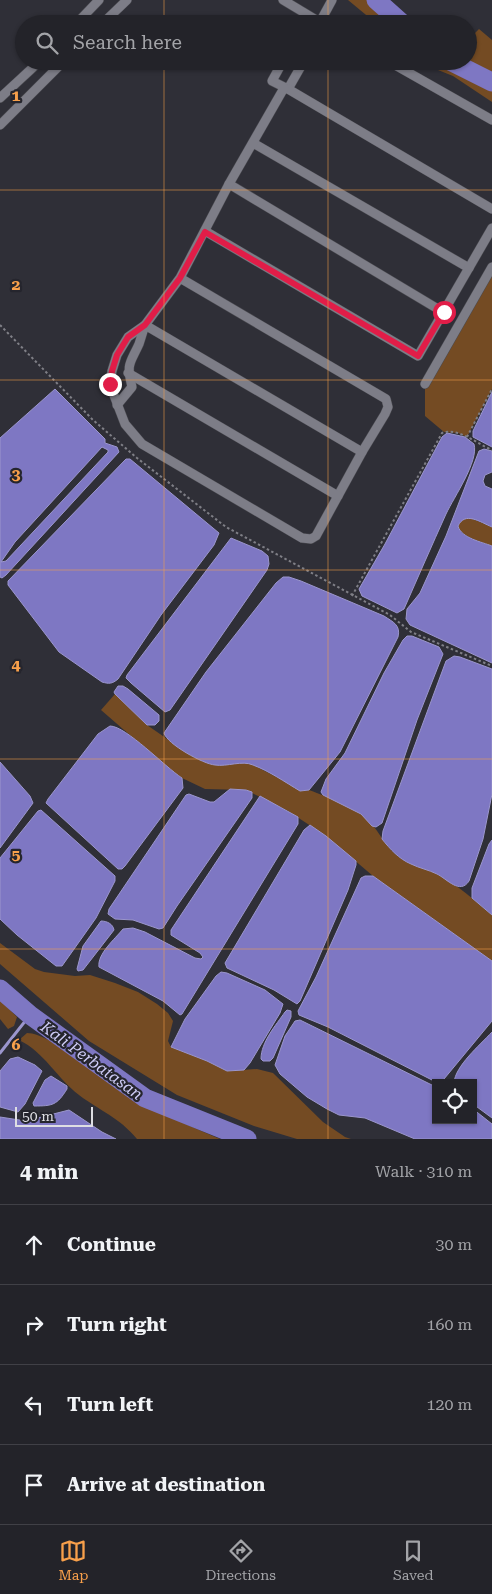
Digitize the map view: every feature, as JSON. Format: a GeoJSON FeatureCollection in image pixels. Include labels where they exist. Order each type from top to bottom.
{"type":"FeatureCollection","features":[{"type":"Feature","properties":{"kind":"street"},"geometry":{"type":"LineString","coordinates":[[85,15],[99,0]]}},
{"type":"Feature","properties":{"kind":"street"},"geometry":{"type":"LineString","coordinates":[[111,15],[126,0]]}},
{"type":"Feature","properties":{"kind":"street"},"geometry":{"type":"LineString","coordinates":[[283,0],[308,15]]}},
{"type":"Feature","properties":{"kind":"street"},"geometry":{"type":"LineString","coordinates":[[325,15],[332,1]]}},
{"type":"Feature","properties":{"kind":"street"},"geometry":{"type":"LineString","coordinates":[[0,98],[30,70]]}},
{"type":"Feature","properties":{"kind":"street"},"geometry":{"type":"LineString","coordinates":[[0,125],[55,70]]}},
{"type":"Feature","properties":{"kind":"street"},"geometry":{"type":"LineString","coordinates":[[278,70],[272,81],[492,209]]}},
{"type":"Feature","properties":{"kind":"street"},"geometry":{"type":"LineString","coordinates":[[117,405],[132,387],[128,373],[129,361],[138,345],[145,325],[180,278],[229,184],[298,70]]}},
{"type":"Feature","properties":{"kind":"street"},"geometry":{"type":"LineString","coordinates":[[404,70],[492,120]]}},
{"type":"Feature","properties":{"kind":"street"},"geometry":{"type":"LineString","coordinates":[[253,143],[469,268]]}},
{"type":"Feature","properties":{"kind":"street"},"geometry":{"type":"LineString","coordinates":[[229,184],[444,312]]}},
{"type":"Feature","properties":{"kind":"street"},"geometry":{"type":"LineString","coordinates":[[205,232],[418,356],[492,228]]}},
{"type":"Feature","properties":{"kind":"street"},"geometry":{"type":"LineString","coordinates":[[424,384],[492,267]]}},
{"type":"Feature","properties":{"kind":"street"},"geometry":{"type":"LineString","coordinates":[[145,325],[128,337],[117,355],[112,371],[110,384],[125,424],[142,444],[302,538],[311,539],[316,536],[385,414],[388,407],[386,400],[180,278]]}},
{"type":"Feature","properties":{"kind":"street"},"geometry":{"type":"LineString","coordinates":[[145,325],[362,452]]}},
{"type":"Feature","properties":{"kind":"street"},"geometry":{"type":"LineString","coordinates":[[128,373],[338,496]]}},
{"type":"Feature","properties":{"kind":"path"},"geometry":{"type":"LineString","coordinates":[[0,325],[94,420],[226,528],[352,596],[390,614],[411,632],[492,666]]}},
{"type":"Feature","properties":{"kind":"path"},"geometry":{"type":"LineString","coordinates":[[467,437],[492,390]]}},
{"type":"Feature","properties":{"kind":"path"},"geometry":{"type":"LineString","coordinates":[[352,596],[442,433],[458,433],[492,450]]}},
{"type":"Feature","properties":{"kind":"shaded area"},"geometry":{"type":"Polygon","coordinates":[[[348,0],[386,0],[403,15],[366,15],[348,0]]]}},
{"type":"Feature","properties":{"kind":"shaded area"},"geometry":{"type":"Polygon","coordinates":[[[479,29],[492,40],[492,102],[453,76],[438,70],[477,70],[477,31],[479,29]]]}},
{"type":"Feature","properties":{"kind":"shaded area"},"geometry":{"type":"Polygon","coordinates":[[[492,267],[492,389],[467,437],[458,433],[444,432],[425,416],[425,384],[492,267]]]}},
{"type":"Feature","properties":{"kind":"shaded area"},"geometry":{"type":"Polygon","coordinates":[[[55,389],[105,439],[105,443],[117,447],[119,452],[2,578],[0,577],[0,438],[55,389]],[[102,447],[15,542],[1,562],[6,561],[108,450],[102,447]]]}},
{"type":"Feature","properties":{"kind":"shaded area"},"geometry":{"type":"Polygon","coordinates":[[[492,392],[492,447],[473,437],[473,431],[492,392]]]}},
{"type":"Feature","properties":{"kind":"shaded area"},"geometry":{"type":"Polygon","coordinates":[[[447,433],[465,437],[474,444],[473,460],[446,514],[404,609],[397,613],[362,596],[359,589],[442,437],[447,433]]]}},
{"type":"Feature","properties":{"kind":"shaded area"},"geometry":{"type":"Polygon","coordinates":[[[484,449],[492,451],[492,472],[485,475],[483,481],[485,486],[492,489],[492,527],[469,518],[465,519],[458,526],[467,537],[492,546],[492,663],[410,625],[406,619],[407,609],[420,593],[446,536],[479,451],[484,449]]]}},
{"type":"Feature","properties":{"kind":"shaded area"},"geometry":{"type":"Polygon","coordinates":[[[126,459],[130,459],[219,533],[214,545],[161,615],[118,679],[109,683],[102,682],[59,652],[8,585],[8,581],[126,459]]]}},
{"type":"Feature","properties":{"kind":"shaded area"},"geometry":{"type":"Polygon","coordinates":[[[468,517],[492,527],[492,546],[471,538],[459,529],[462,520],[468,517]]]}},
{"type":"Feature","properties":{"kind":"shaded area"},"geometry":{"type":"Polygon","coordinates":[[[231,538],[262,551],[268,556],[269,564],[267,570],[170,710],[165,712],[131,683],[126,678],[127,675],[231,538]]]}},
{"type":"Feature","properties":{"kind":"shaded area"},"geometry":{"type":"Polygon","coordinates":[[[283,577],[301,581],[384,616],[396,624],[399,633],[340,752],[309,790],[300,791],[271,773],[249,764],[209,764],[178,748],[164,733],[206,672],[276,583],[283,577]]]}},
{"type":"Feature","properties":{"kind":"shaded area"},"geometry":{"type":"Polygon","coordinates":[[[407,636],[412,636],[439,647],[443,654],[417,720],[382,823],[376,827],[372,826],[361,814],[323,795],[321,792],[326,779],[345,753],[384,673],[407,636]]]}},
{"type":"Feature","properties":{"kind":"shaded area"},"geometry":{"type":"Polygon","coordinates":[[[454,656],[492,669],[492,794],[483,839],[469,881],[462,887],[453,885],[437,874],[407,862],[395,853],[382,839],[383,831],[446,661],[454,656]]]}},
{"type":"Feature","properties":{"kind":"shaded area"},"geometry":{"type":"Polygon","coordinates":[[[118,686],[128,689],[159,715],[159,721],[155,725],[147,725],[115,694],[114,692],[118,686]]]}},
{"type":"Feature","properties":{"kind":"shaded area"},"geometry":{"type":"Polygon","coordinates":[[[115,694],[147,725],[173,743],[251,764],[304,791],[309,790],[341,803],[357,812],[374,826],[390,849],[399,857],[444,878],[466,893],[492,915],[492,961],[373,876],[326,836],[288,811],[246,790],[205,789],[182,778],[169,769],[101,710],[115,694]]]}},
{"type":"Feature","properties":{"kind":"shaded area"},"geometry":{"type":"Polygon","coordinates":[[[110,726],[126,733],[182,778],[183,788],[122,869],[118,869],[46,803],[98,734],[110,726]]]}},
{"type":"Feature","properties":{"kind":"shaded area"},"geometry":{"type":"Polygon","coordinates":[[[0,762],[30,796],[33,803],[0,848],[0,762]]]}},
{"type":"Feature","properties":{"kind":"shaded area"},"geometry":{"type":"Polygon","coordinates":[[[230,789],[252,792],[252,798],[163,928],[159,929],[133,920],[115,919],[108,914],[109,909],[186,795],[189,794],[214,802],[230,789]]]}},
{"type":"Feature","properties":{"kind":"shaded area"},"geometry":{"type":"Polygon","coordinates":[[[260,796],[298,817],[298,824],[182,1014],[180,1015],[163,1001],[99,967],[101,957],[111,942],[123,929],[133,928],[145,932],[195,958],[201,959],[203,957],[200,953],[171,935],[171,930],[260,796]]]}},
{"type":"Feature","properties":{"kind":"shaded area"},"geometry":{"type":"Polygon","coordinates":[[[41,810],[115,876],[115,881],[96,918],[62,966],[56,966],[0,919],[0,858],[38,811],[41,810]]]}},
{"type":"Feature","properties":{"kind":"shaded area"},"geometry":{"type":"Polygon","coordinates":[[[310,825],[356,861],[356,865],[348,890],[300,1001],[297,1004],[274,990],[227,968],[225,963],[304,830],[310,825]]]}},
{"type":"Feature","properties":{"kind":"shaded area"},"geometry":{"type":"Polygon","coordinates":[[[492,840],[492,915],[472,898],[472,888],[492,840]]]}},
{"type":"Feature","properties":{"kind":"shaded area"},"geometry":{"type":"Polygon","coordinates":[[[373,876],[492,961],[492,1021],[444,1079],[432,1080],[328,1027],[299,1015],[298,1011],[316,977],[361,878],[373,876]]]}},
{"type":"Feature","properties":{"kind":"shaded area"},"geometry":{"type":"Polygon","coordinates":[[[101,921],[109,923],[114,930],[83,970],[78,971],[83,946],[101,921]]]}},
{"type":"Feature","properties":{"kind":"shaded area"},"geometry":{"type":"Polygon","coordinates":[[[0,943],[35,969],[75,976],[90,975],[138,992],[168,1013],[173,1021],[168,1041],[171,1047],[227,1071],[257,1069],[273,1073],[323,1122],[351,1139],[297,1139],[254,1126],[177,1095],[89,1041],[0,964],[0,943]]]}},
{"type":"Feature","properties":{"kind":"shaded area"},"geometry":{"type":"Polygon","coordinates":[[[221,972],[265,990],[283,1004],[280,1013],[244,1070],[227,1071],[171,1047],[185,1019],[216,976],[221,972]]]}},
{"type":"Feature","properties":{"kind":"shaded area"},"geometry":{"type":"Polygon","coordinates":[[[0,1000],[17,1017],[14,1026],[8,1029],[0,1019],[0,1000]]]}},
{"type":"Feature","properties":{"kind":"shaded area"},"geometry":{"type":"Polygon","coordinates":[[[287,1010],[291,1011],[291,1017],[273,1058],[270,1061],[263,1061],[261,1059],[263,1046],[273,1028],[287,1010]]]}},
{"type":"Feature","properties":{"kind":"shaded area"},"geometry":{"type":"Polygon","coordinates":[[[300,1020],[432,1085],[432,1124],[477,1124],[477,1112],[492,1124],[492,1139],[415,1139],[365,1118],[339,1115],[327,1109],[307,1097],[280,1074],[275,1065],[285,1036],[295,1021],[300,1020]]]}},
{"type":"Feature","properties":{"kind":"shaded area"},"geometry":{"type":"Polygon","coordinates":[[[492,1032],[492,1118],[477,1107],[477,1079],[455,1079],[463,1063],[492,1032]]]}},
{"type":"Feature","properties":{"kind":"shaded area"},"geometry":{"type":"Polygon","coordinates":[[[27,1033],[38,1035],[66,1050],[147,1105],[220,1139],[137,1139],[123,1125],[79,1095],[36,1051],[19,1040],[27,1033]]]}},
{"type":"Feature","properties":{"kind":"shaded area"},"geometry":{"type":"Polygon","coordinates":[[[18,1057],[35,1065],[42,1071],[25,1104],[18,1112],[0,1107],[0,1071],[10,1059],[18,1057]]]}},
{"type":"Feature","properties":{"kind":"shaded area"},"geometry":{"type":"Polygon","coordinates":[[[51,1076],[67,1086],[67,1089],[54,1104],[34,1106],[33,1103],[45,1080],[51,1076]]]}},
{"type":"Feature","properties":{"kind":"shaded area"},"geometry":{"type":"Polygon","coordinates":[[[69,1110],[116,1139],[0,1139],[0,1117],[26,1121],[69,1110]]]}},
{"type":"Feature","properties":{"kind":"waterway"},"geometry":{"type":"LineString","coordinates":[[376,0],[393,15]]}},
{"type":"Feature","properties":{"kind":"waterway"},"geometry":{"type":"LineString","coordinates":[[468,70],[492,82]]}},
{"type":"Feature","properties":{"kind":"waterway","name":"Kali Perbatasan"},"geometry":{"type":"LineString","coordinates":[[0,989],[30,1015],[145,1098],[247,1139]]}},
{"type":"Feature","properties":{"kind":"waterway"},"geometry":{"type":"LineString","coordinates":[[0,1053],[30,1015]]}},
{"type":"Feature","properties":{"kind":"route"},"geometry":{"type":"LineString","coordinates":[[110,384],[117,355],[128,337],[145,325],[180,278],[205,232],[418,356],[444,312]]}}]}
